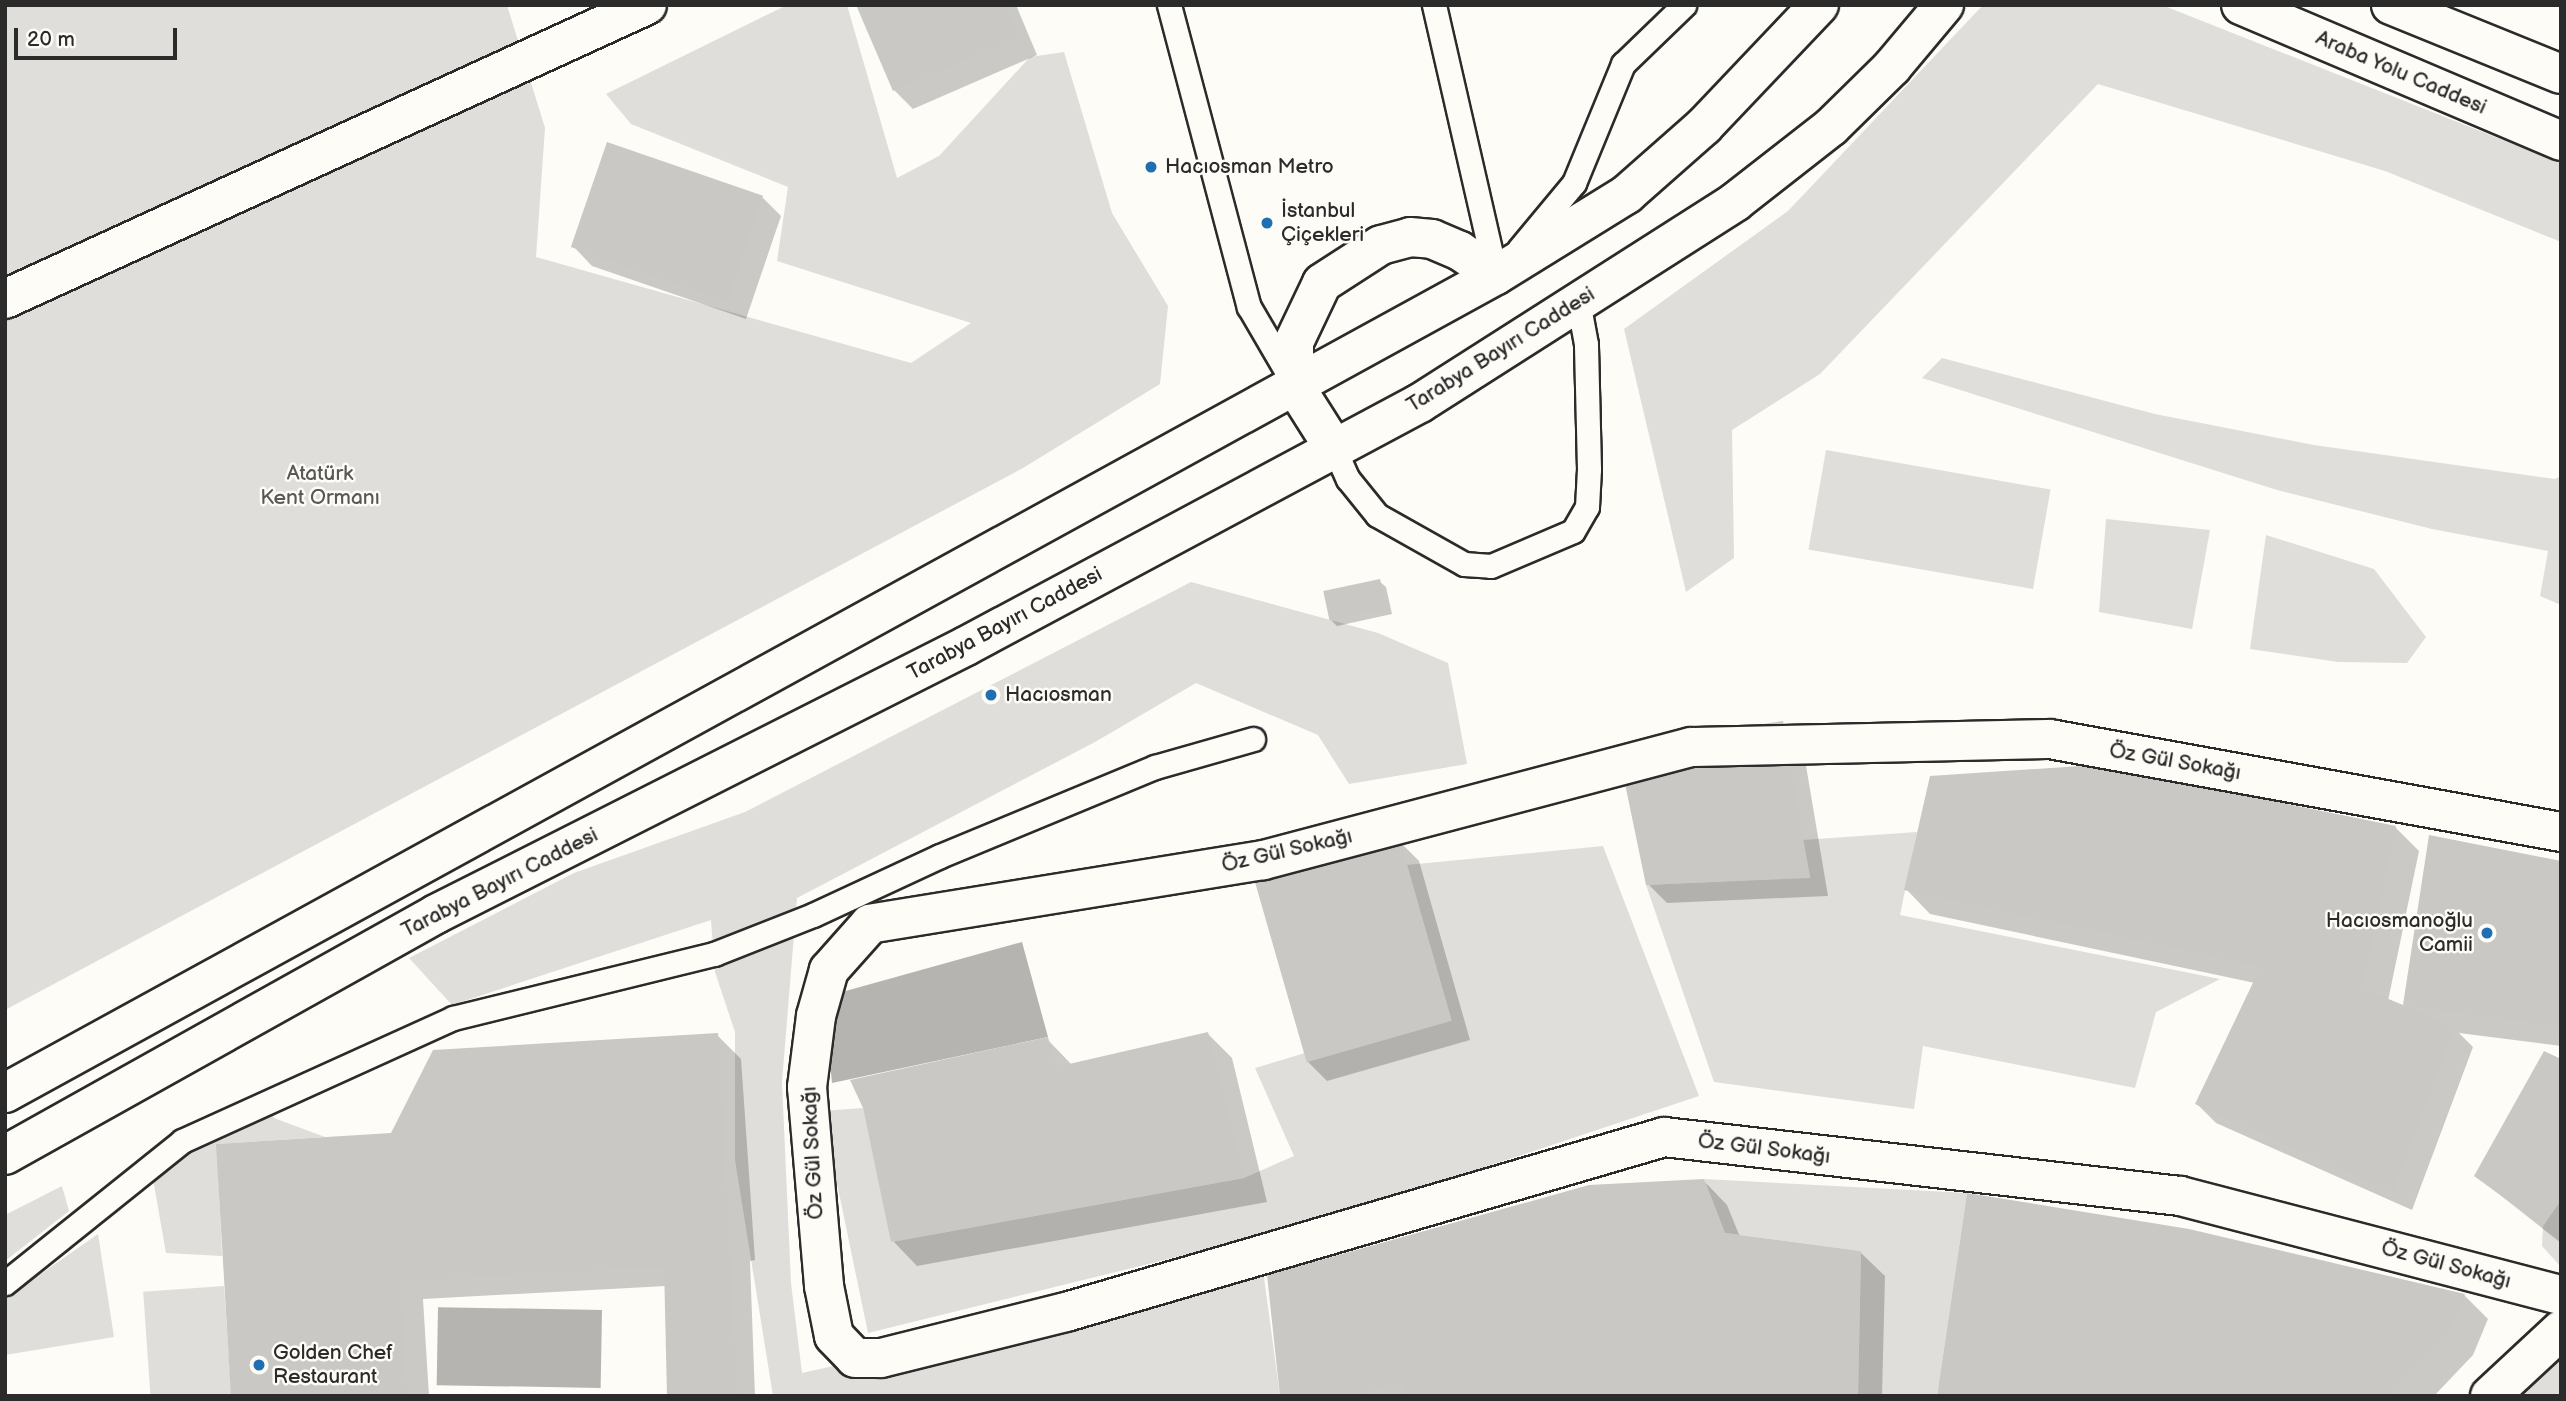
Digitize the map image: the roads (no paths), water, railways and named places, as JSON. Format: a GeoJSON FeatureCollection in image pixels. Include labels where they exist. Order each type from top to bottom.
{"type":"FeatureCollection","features":[{"type":"Feature","properties":{"kind":"street"},"geometry":{"type":"LineString","coordinates":[[5,299],[648,5]]}},
{"type":"Feature","properties":{"kind":"street"},"geometry":{"type":"LineString","coordinates":[[5,1093],[1496,275],[1627,194],[1704,126],[1819,5]]}},
{"type":"Feature","properties":{"kind":"street","name":"Tarabya Bayırı Caddesi"},"geometry":{"type":"LineString","coordinates":[[5,1155],[436,914],[966,646],[1420,403],[1735,202],[1831,127],[1892,67],[1944,5]]}},
{"type":"Feature","properties":{"kind":"street"},"geometry":{"type":"LineString","coordinates":[[1892,67],[1973,5]]}},
{"type":"Feature","properties":{"kind":"street","name":"Araba Yolu Caddesi"},"geometry":{"type":"LineString","coordinates":[[2241,5],[2561,141]]}},
{"type":"Feature","properties":{"kind":"street"},"geometry":{"type":"LineString","coordinates":[[2391,5],[2561,74]]}},
{"type":"Feature","properties":{"kind":"street"},"geometry":{"type":"LineString","coordinates":[[1334,448],[1294,384],[1294,342],[1322,284],[1381,245],[1410,237],[1432,239],[1496,275]]}},
{"type":"Feature","properties":{"kind":"street","name":"Öz Gül Sokağı"},"geometry":{"type":"LineString","coordinates":[[2561,832],[2050,739],[1690,747],[1263,859],[870,924],[829,970],[816,1016],[807,1087],[824,1286],[834,1336],[855,1358],[881,1358],[1066,1312],[1664,1137],[2180,1196],[2561,1295]]}},
{"type":"Feature","properties":{"kind":"street"},"geometry":{"type":"LineString","coordinates":[[2490,1396],[2561,1330]]}},
{"type":"Feature","properties":{"kind":"lane"},"geometry":{"type":"LineString","coordinates":[[1169,5],[1249,307],[1294,384]]}},
{"type":"Feature","properties":{"kind":"lane"},"geometry":{"type":"LineString","coordinates":[[1434,5],[1496,275]]}},
{"type":"Feature","properties":{"kind":"lane"},"geometry":{"type":"LineString","coordinates":[[1496,275],[1574,183],[1623,64],[1684,5]]}},
{"type":"Feature","properties":{"kind":"lane"},"geometry":{"type":"LineString","coordinates":[[1334,448],[1348,479],[1377,514],[1464,564],[1491,566],[1573,531],[1587,507],[1589,469],[1586,344],[1578,301]]}},
{"type":"Feature","properties":{"kind":"lane"},"geometry":{"type":"LineString","coordinates":[[5,1283],[182,1141],[453,1018],[713,954],[813,915],[940,856],[1155,767],[1253,739]]}},
{"type":"Feature","properties":{"kind":"place","name":"Hacıosman Metro"},"geometry":{"type":"Point","coordinates":[1151,167]}},
{"type":"Feature","properties":{"kind":"place","name":"İstanbul Çiçekleri"},"geometry":{"type":"Point","coordinates":[1267,223]}},
{"type":"Feature","properties":{"kind":"place","name":"Hacıosman"},"geometry":{"type":"Point","coordinates":[991,695]}},
{"type":"Feature","properties":{"kind":"place","name":"Hacıosmanoğlu Camii"},"geometry":{"type":"Point","coordinates":[2487,933]}},
{"type":"Feature","properties":{"kind":"place","name":"Golden Chef Restaurant"},"geometry":{"type":"Point","coordinates":[259,1365]}},
{"type":"Feature","properties":{"kind":"park label","name":"Atatürk Kent Ormanı"},"geometry":{"type":"Point","coordinates":[320,486]}}]}
